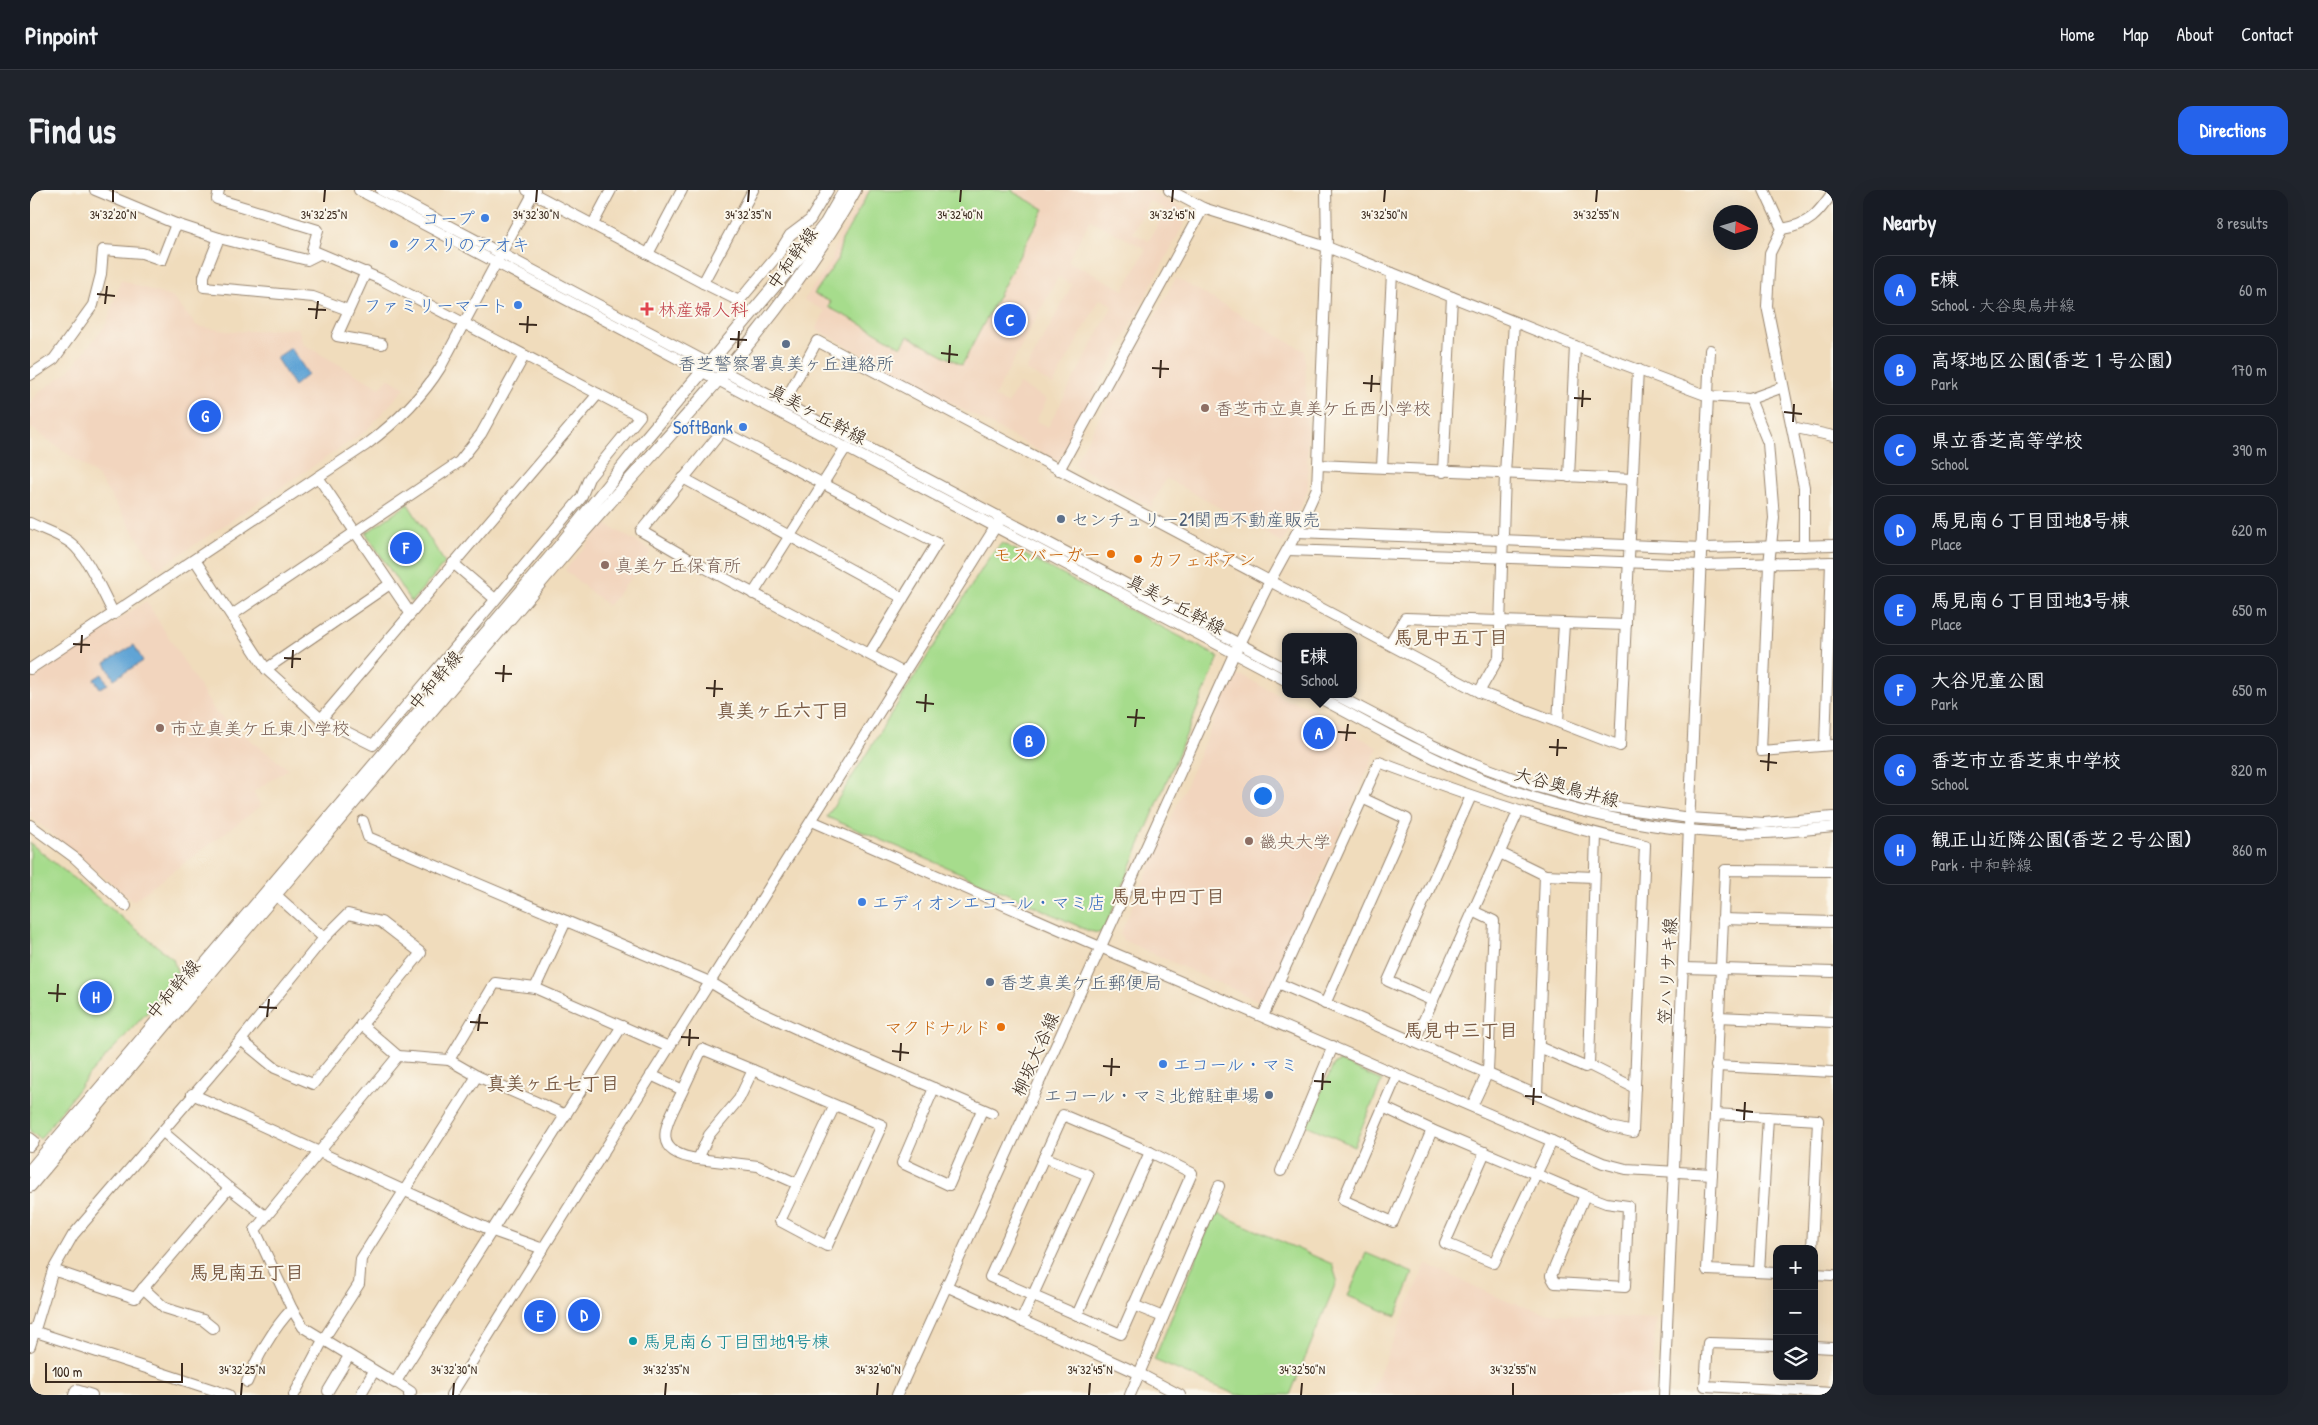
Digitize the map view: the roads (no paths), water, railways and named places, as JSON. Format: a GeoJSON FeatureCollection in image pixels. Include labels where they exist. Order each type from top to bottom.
{"type":"FeatureCollection","features":[{"type":"Feature","properties":{"kind":"main road","name":"中和幹線"},"geometry":{"type":"LineString","coordinates":[[30,1170],[558,548],[641,444],[817,235],[844,190]]}},
{"type":"Feature","properties":{"kind":"main road","name":"中和幹線"},"geometry":{"type":"LineString","coordinates":[[30,1186],[564,555],[723,376],[790,292],[824,244],[855,190]]}},
{"type":"Feature","properties":{"kind":"street"},"geometry":{"type":"LineString","coordinates":[[95,190],[176,224],[218,238],[307,260],[319,254]]}},
{"type":"Feature","properties":{"kind":"street"},"geometry":{"type":"LineString","coordinates":[[195,560],[266,669],[322,719],[373,745],[582,498],[589,478],[640,416],[366,272],[312,250],[318,230],[217,199],[219,190]]}},
{"type":"Feature","properties":{"kind":"street","name":"真美ヶ丘幹線"},"geometry":{"type":"LineString","coordinates":[[359,190],[496,263],[706,367]]}},
{"type":"Feature","properties":{"kind":"street","name":"真美ヶ丘幹線"},"geometry":{"type":"LineString","coordinates":[[381,190],[501,253],[846,446],[1239,643]]}},
{"type":"Feature","properties":{"kind":"street"},"geometry":{"type":"LineString","coordinates":[[593,224],[611,190]]}},
{"type":"Feature","properties":{"kind":"street"},"geometry":{"type":"LineString","coordinates":[[648,254],[682,190]]}},
{"type":"Feature","properties":{"kind":"street"},"geometry":{"type":"LineString","coordinates":[[704,283],[753,190]]}},
{"type":"Feature","properties":{"kind":"street"},"geometry":{"type":"LineString","coordinates":[[30,670],[366,445],[396,421],[431,382],[465,325],[532,191],[738,301],[777,256],[790,235],[810,220],[828,190]]}},
{"type":"Feature","properties":{"kind":"street","name":"柳坂大谷線"},"geometry":{"type":"LineString","coordinates":[[897,1395],[1239,643],[1270,581],[1298,532],[1317,488],[1327,247],[1326,190]]}},
{"type":"Feature","properties":{"kind":"street"},"geometry":{"type":"LineString","coordinates":[[1764,190],[1782,229]]}},
{"type":"Feature","properties":{"kind":"street"},"geometry":{"type":"LineString","coordinates":[[1175,191],[1203,208],[1327,247],[1575,346],[1708,396],[1750,399],[1783,387]]}},
{"type":"Feature","properties":{"kind":"street"},"geometry":{"type":"LineString","coordinates":[[1782,229],[1799,226],[1812,218],[1822,209],[1833,192]]}},
{"type":"Feature","properties":{"kind":"street"},"geometry":{"type":"LineString","coordinates":[[1059,470],[1203,208]]}},
{"type":"Feature","properties":{"kind":"street"},"geometry":{"type":"LineString","coordinates":[[30,376],[54,359],[92,305],[101,274],[103,250],[142,253],[162,260],[176,224]]}},
{"type":"Feature","properties":{"kind":"street"},"geometry":{"type":"LineString","coordinates":[[1782,229],[1770,253],[1767,306],[1804,487],[1804,546]]}},
{"type":"Feature","properties":{"kind":"street"},"geometry":{"type":"LineString","coordinates":[[218,238],[204,276],[204,287],[312,297],[348,310]]}},
{"type":"Feature","properties":{"kind":"street"},"geometry":{"type":"LineString","coordinates":[[366,272],[337,336],[382,344]]}},
{"type":"Feature","properties":{"kind":"street"},"geometry":{"type":"LineString","coordinates":[[1382,467],[1392,273]]}},
{"type":"Feature","properties":{"kind":"street"},"geometry":{"type":"LineString","coordinates":[[1443,472],[1452,297]]}},
{"type":"Feature","properties":{"kind":"street"},"geometry":{"type":"LineString","coordinates":[[1480,692],[1499,657],[1505,474],[1514,322]]}},
{"type":"Feature","properties":{"kind":"street"},"geometry":{"type":"LineString","coordinates":[[784,403],[817,341],[1480,692],[1620,746],[1638,369]]}},
{"type":"Feature","properties":{"kind":"street"},"geometry":{"type":"LineString","coordinates":[[1569,477],[1575,346]]}},
{"type":"Feature","properties":{"kind":"street","name":"笠ハリサキ線"},"geometry":{"type":"LineString","coordinates":[[1664,1395],[1703,548],[1710,350]]}},
{"type":"Feature","properties":{"kind":"street"},"geometry":{"type":"LineString","coordinates":[[232,615],[459,462],[481,434],[524,356]]}},
{"type":"Feature","properties":{"kind":"street","name":"真美ヶ丘幹線"},"geometry":{"type":"LineString","coordinates":[[723,376],[784,403],[1234,654]]}},
{"type":"Feature","properties":{"kind":"street"},"geometry":{"type":"LineString","coordinates":[[322,719],[410,613],[598,394]]}},
{"type":"Feature","properties":{"kind":"street"},"geometry":{"type":"LineString","coordinates":[[1288,550],[1702,565],[1769,564],[1832,562],[1829,745],[1761,751],[1769,564],[1774,518],[1768,443],[1750,399]]}},
{"type":"Feature","properties":{"kind":"street"},"geometry":{"type":"LineString","coordinates":[[1792,427],[1833,436]]}},
{"type":"Feature","properties":{"kind":"street"},"geometry":{"type":"LineString","coordinates":[[869,654],[937,543],[722,431],[641,531],[753,594],[904,673]]}},
{"type":"Feature","properties":{"kind":"street"},"geometry":{"type":"LineString","coordinates":[[753,594],[846,446]]}},
{"type":"Feature","properties":{"kind":"street"},"geometry":{"type":"LineString","coordinates":[[1318,464],[1443,472],[1632,479]]}},
{"type":"Feature","properties":{"kind":"street"},"geometry":{"type":"LineString","coordinates":[[318,477],[410,613]]}},
{"type":"Feature","properties":{"kind":"street"},"geometry":{"type":"LineString","coordinates":[[683,478],[903,598]]}},
{"type":"Feature","properties":{"kind":"street"},"geometry":{"type":"LineString","coordinates":[[451,1395],[998,522]]}},
{"type":"Feature","properties":{"kind":"street"},"geometry":{"type":"LineString","coordinates":[[30,523],[64,538],[74,545],[114,614]]}},
{"type":"Feature","properties":{"kind":"street"},"geometry":{"type":"LineString","coordinates":[[1298,532],[1703,548],[1833,545]]}},
{"type":"Feature","properties":{"kind":"street"},"geometry":{"type":"LineString","coordinates":[[453,563],[495,599]]}},
{"type":"Feature","properties":{"kind":"street"},"geometry":{"type":"LineString","coordinates":[[266,669],[390,584]]}},
{"type":"Feature","properties":{"kind":"street"},"geometry":{"type":"LineString","coordinates":[[1390,643],[1404,618],[1626,625]]}},
{"type":"Feature","properties":{"kind":"street"},"geometry":{"type":"LineString","coordinates":[[1558,722],[1564,624]]}},
{"type":"Feature","properties":{"kind":"street"},"geometry":{"type":"LineString","coordinates":[[1239,643],[1282,666]]}},
{"type":"Feature","properties":{"kind":"street"},"geometry":{"type":"LineString","coordinates":[[1234,654],[1282,678]]}},
{"type":"Feature","properties":{"kind":"street","name":"大谷奥鳥井線"},"geometry":{"type":"LineString","coordinates":[[1319,698],[1415,749],[1474,776],[1515,792],[1616,818],[1690,830],[1732,833],[1833,827]]}},
{"type":"Feature","properties":{"kind":"street","name":"大谷奥鳥井線"},"geometry":{"type":"LineString","coordinates":[[1342,698],[1432,745],[1470,762],[1537,787],[1605,806],[1690,818],[1764,823],[1833,817]]}},
{"type":"Feature","properties":{"kind":"street"},"geometry":{"type":"LineString","coordinates":[[1263,1016],[1362,798],[1379,762],[1518,812],[1596,834],[1645,845],[1633,1132],[1611,1127],[1488,1072],[1278,983]]}},
{"type":"Feature","properties":{"kind":"street"},"geometry":{"type":"LineString","coordinates":[[1433,1001],[1388,981],[1471,796]]}},
{"type":"Feature","properties":{"kind":"street"},"geometry":{"type":"LineString","coordinates":[[1325,1004],[1407,820],[1362,798]]}},
{"type":"Feature","properties":{"kind":"street"},"geometry":{"type":"LineString","coordinates":[[1414,1042],[1518,812]]}},
{"type":"Feature","properties":{"kind":"street"},"geometry":{"type":"LineString","coordinates":[[812,821],[1603,1163],[1626,1169],[1712,1174]]}},
{"type":"Feature","properties":{"kind":"street"},"geometry":{"type":"LineString","coordinates":[[363,822],[368,837],[710,982],[766,1015],[987,1111],[949,1185],[902,1163],[934,1088]]}},
{"type":"Feature","properties":{"kind":"street"},"geometry":{"type":"LineString","coordinates":[[30,825],[75,858],[126,906]]}},
{"type":"Feature","properties":{"kind":"street"},"geometry":{"type":"LineString","coordinates":[[1589,1065],[1596,834]]}},
{"type":"Feature","properties":{"kind":"street"},"geometry":{"type":"LineString","coordinates":[[1500,853],[1545,874],[1594,877]]}},
{"type":"Feature","properties":{"kind":"street"},"geometry":{"type":"LineString","coordinates":[[1773,1273],[1708,1270],[1725,870],[1833,871]]}},
{"type":"Feature","properties":{"kind":"street"},"geometry":{"type":"LineString","coordinates":[[1537,1094],[1545,874]]}},
{"type":"Feature","properties":{"kind":"street"},"geometry":{"type":"LineString","coordinates":[[276,895],[324,938]]}},
{"type":"Feature","properties":{"kind":"street"},"geometry":{"type":"LineString","coordinates":[[1472,1106],[1488,1072],[1494,921],[1473,912]]}},
{"type":"Feature","properties":{"kind":"street"},"geometry":{"type":"LineString","coordinates":[[30,1346],[32,1331],[53,1270],[73,1236],[192,1094],[241,1040],[324,938],[348,914],[381,922],[421,953],[312,1084],[275,1068],[241,1040]]}},
{"type":"Feature","properties":{"kind":"street"},"geometry":{"type":"LineString","coordinates":[[1722,919],[1833,922]]}},
{"type":"Feature","properties":{"kind":"street"},"geometry":{"type":"LineString","coordinates":[[535,988],[566,921]]}},
{"type":"Feature","properties":{"kind":"street"},"geometry":{"type":"LineString","coordinates":[[1684,968],[1833,972]]}},
{"type":"Feature","properties":{"kind":"street"},"geometry":{"type":"LineString","coordinates":[[449,1060],[495,983],[535,988],[669,1046]]}},
{"type":"Feature","properties":{"kind":"street"},"geometry":{"type":"LineString","coordinates":[[1718,1017],[1833,1022]]}},
{"type":"Feature","properties":{"kind":"street"},"geometry":{"type":"LineString","coordinates":[[361,1024],[398,1056],[449,1060],[478,1076],[566,1115]]}},
{"type":"Feature","properties":{"kind":"street"},"geometry":{"type":"LineString","coordinates":[[396,1382],[622,1026]]}},
{"type":"Feature","properties":{"kind":"street"},"geometry":{"type":"LineString","coordinates":[[1281,1171],[1333,1046]]}},
{"type":"Feature","properties":{"kind":"street"},"geometry":{"type":"LineString","coordinates":[[1539,1047],[1585,1067],[1589,1065],[1635,1088]]}},
{"type":"Feature","properties":{"kind":"street"},"geometry":{"type":"LineString","coordinates":[[798,1184],[758,1166],[689,1158],[670,1150],[664,1139],[665,1127],[702,1049],[753,1070],[882,1125],[827,1246],[780,1221],[798,1184],[835,1105]]}},
{"type":"Feature","properties":{"kind":"street"},"geometry":{"type":"LineString","coordinates":[[398,1056],[255,1230],[292,1309],[303,1327],[374,1371],[396,1382],[411,1392],[409,1395]]}},
{"type":"Feature","properties":{"kind":"street"},"geometry":{"type":"LineString","coordinates":[[1716,1066],[1833,1072]]}},
{"type":"Feature","properties":{"kind":"street"},"geometry":{"type":"LineString","coordinates":[[698,1159],[709,1135],[738,1100],[753,1070]]}},
{"type":"Feature","properties":{"kind":"street"},"geometry":{"type":"LineString","coordinates":[[652,1075],[683,1090]]}},
{"type":"Feature","properties":{"kind":"street"},"geometry":{"type":"LineString","coordinates":[[1397,1075],[1343,1200],[1393,1222],[1432,1130]]}},
{"type":"Feature","properties":{"kind":"street"},"geometry":{"type":"LineString","coordinates":[[294,1395],[323,1340],[359,1284],[361,1259],[478,1076]]}},
{"type":"Feature","properties":{"kind":"street"},"geometry":{"type":"LineString","coordinates":[[192,1094],[493,1231],[543,1249]]}},
{"type":"Feature","properties":{"kind":"street"},"geometry":{"type":"LineString","coordinates":[[1383,1107],[1432,1130],[1585,1195],[1606,1203],[1628,1206],[1625,1287],[1555,1283],[1551,1276],[1585,1195]]}},
{"type":"Feature","properties":{"kind":"street"},"geometry":{"type":"LineString","coordinates":[[1714,1114],[1818,1120],[1812,1245]]}},
{"type":"Feature","properties":{"kind":"street"},"geometry":{"type":"LineString","coordinates":[[1063,1115],[1150,1152],[1192,1173],[1121,1334],[990,1277],[1063,1115]]}},
{"type":"Feature","properties":{"kind":"street"},"geometry":{"type":"LineString","coordinates":[[1759,1272],[1768,1117]]}},
{"type":"Feature","properties":{"kind":"street"},"geometry":{"type":"LineString","coordinates":[[162,1131],[229,1188],[266,1216]]}},
{"type":"Feature","properties":{"kind":"street"},"geometry":{"type":"LineString","coordinates":[[30,1138],[34,1141],[30,1146]]}},
{"type":"Feature","properties":{"kind":"street"},"geometry":{"type":"LineString","coordinates":[[1484,1152],[1445,1243],[1494,1263],[1552,1140]]}},
{"type":"Feature","properties":{"kind":"street"},"geometry":{"type":"LineString","coordinates":[[1077,1315],[1150,1152]]}},
{"type":"Feature","properties":{"kind":"street"},"geometry":{"type":"LineString","coordinates":[[1022,1321],[1088,1175],[1044,1157]]}},
{"type":"Feature","properties":{"kind":"street"},"geometry":{"type":"LineString","coordinates":[[1130,1395],[1219,1186]]}},
{"type":"Feature","properties":{"kind":"street"},"geometry":{"type":"LineString","coordinates":[[53,1270],[134,1298],[229,1188]]}},
{"type":"Feature","properties":{"kind":"street"},"geometry":{"type":"LineString","coordinates":[[1818,1274],[1833,1275]]}},
{"type":"Feature","properties":{"kind":"street"},"geometry":{"type":"LineString","coordinates":[[946,1286],[1140,1374],[1180,1395]]}},
{"type":"Feature","properties":{"kind":"street"},"geometry":{"type":"LineString","coordinates":[[143,1288],[165,1308],[203,1320],[213,1328]]}},
{"type":"Feature","properties":{"kind":"street"},"geometry":{"type":"LineString","coordinates":[[1133,1305],[1163,1317]]}},
{"type":"Feature","properties":{"kind":"street"},"geometry":{"type":"LineString","coordinates":[[248,1382],[253,1368],[266,1346],[292,1309]]}},
{"type":"Feature","properties":{"kind":"street"},"geometry":{"type":"LineString","coordinates":[[32,1331],[229,1395]]}},
{"type":"Feature","properties":{"kind":"street"},"geometry":{"type":"LineString","coordinates":[[1773,1346],[1708,1343],[1705,1386],[1736,1392],[1833,1393]]}},
{"type":"Feature","properties":{"kind":"street"},"geometry":{"type":"LineString","coordinates":[[1818,1347],[1833,1348]]}},
{"type":"Feature","properties":{"kind":"street"},"geometry":{"type":"LineString","coordinates":[[328,1391],[349,1356]]}},
{"type":"Feature","properties":{"kind":"street"},"geometry":{"type":"LineString","coordinates":[[362,1392],[374,1371]]}},
{"type":"Feature","properties":{"kind":"street"},"geometry":{"type":"LineString","coordinates":[[74,1395],[76,1390],[92,1395]]}},
{"type":"Feature","properties":{"kind":"water"},"geometry":{"type":"Polygon","coordinates":[[[291,348],[308,374],[294,386],[276,358],[291,348]]]}},
{"type":"Feature","properties":{"kind":"water"},"geometry":{"type":"Polygon","coordinates":[[[134,645],[143,661],[114,679],[105,663],[134,645]]]}},
{"type":"Feature","properties":{"kind":"water"},"geometry":{"type":"Polygon","coordinates":[[[102,674],[108,684],[100,688],[94,679],[102,674]]]}},
{"type":"Feature","properties":{"kind":"place","name":"コープ"},"geometry":{"type":"Point","coordinates":[485,218]}},
{"type":"Feature","properties":{"kind":"place","name":"クスリのアオキ"},"geometry":{"type":"Point","coordinates":[394,244]}},
{"type":"Feature","properties":{"kind":"place","name":"ファミリーマート"},"geometry":{"type":"Point","coordinates":[518,305]}},
{"type":"Feature","properties":{"kind":"place","name":"林産婦人科"},"geometry":{"type":"Point","coordinates":[647,309]}},
{"type":"Feature","properties":{"kind":"place","name":"県立香芝高等学校"},"geometry":{"type":"Point","coordinates":[1010,320]}},
{"type":"Feature","properties":{"kind":"place","name":"香芝警察署真美ヶ丘連絡所"},"geometry":{"type":"Point","coordinates":[786,344]}},
{"type":"Feature","properties":{"kind":"place","name":"香芝市立真美ケ丘西小学校"},"geometry":{"type":"Point","coordinates":[1205,408]}},
{"type":"Feature","properties":{"kind":"place","name":"香芝市立香芝東中学校"},"geometry":{"type":"Point","coordinates":[205,416]}},
{"type":"Feature","properties":{"kind":"place","name":"SoftBank"},"geometry":{"type":"Point","coordinates":[743,427]}},
{"type":"Feature","properties":{"kind":"place","name":"センチュリー21関西不動産販売"},"geometry":{"type":"Point","coordinates":[1061,519]}},
{"type":"Feature","properties":{"kind":"place","name":"大谷児童公園"},"geometry":{"type":"Point","coordinates":[406,548]}},
{"type":"Feature","properties":{"kind":"place","name":"モスバーガー"},"geometry":{"type":"Point","coordinates":[1111,554]}},
{"type":"Feature","properties":{"kind":"place","name":"カフェポアン"},"geometry":{"type":"Point","coordinates":[1138,559]}},
{"type":"Feature","properties":{"kind":"place","name":"真美ケ丘保育所"},"geometry":{"type":"Point","coordinates":[605,565]}},
{"type":"Feature","properties":{"kind":"place","name":"市立真美ケ丘東小学校"},"geometry":{"type":"Point","coordinates":[160,728]}},
{"type":"Feature","properties":{"kind":"place","name":"E棟"},"geometry":{"type":"Point","coordinates":[1319,733]}},
{"type":"Feature","properties":{"kind":"place","name":"高塚地区公園(香芝１号公園)"},"geometry":{"type":"Point","coordinates":[1029,741]}},
{"type":"Feature","properties":{"kind":"place","name":"畿央大学"},"geometry":{"type":"Point","coordinates":[1249,841]}},
{"type":"Feature","properties":{"kind":"place","name":"エディオンエコール・マミ店"},"geometry":{"type":"Point","coordinates":[862,902]}},
{"type":"Feature","properties":{"kind":"place","name":"香芝真美ケ丘郵便局"},"geometry":{"type":"Point","coordinates":[990,982]}},
{"type":"Feature","properties":{"kind":"place","name":"観正山近隣公園(香芝２号公園)"},"geometry":{"type":"Point","coordinates":[96,997]}},
{"type":"Feature","properties":{"kind":"place","name":"マクドナルド"},"geometry":{"type":"Point","coordinates":[1001,1027]}},
{"type":"Feature","properties":{"kind":"place","name":"エコール・マミ"},"geometry":{"type":"Point","coordinates":[1163,1064]}},
{"type":"Feature","properties":{"kind":"place","name":"エコール・マミ北館駐車場"},"geometry":{"type":"Point","coordinates":[1269,1095]}},
{"type":"Feature","properties":{"kind":"place","name":"馬見南６丁目団地8号棟"},"geometry":{"type":"Point","coordinates":[584,1315]}},
{"type":"Feature","properties":{"kind":"place","name":"馬見南６丁目団地3号棟"},"geometry":{"type":"Point","coordinates":[540,1316]}},
{"type":"Feature","properties":{"kind":"place","name":"馬見南６丁目団地9号棟"},"geometry":{"type":"Point","coordinates":[633,1341]}},
{"type":"Feature","properties":{"kind":"district","name":"馬見中五丁目"},"geometry":{"type":"Point","coordinates":[1451,637]}},
{"type":"Feature","properties":{"kind":"district","name":"真美ヶ丘六丁目"},"geometry":{"type":"Point","coordinates":[783,710]}},
{"type":"Feature","properties":{"kind":"district","name":"馬見中四丁目"},"geometry":{"type":"Point","coordinates":[1168,896]}},
{"type":"Feature","properties":{"kind":"district","name":"馬見中三丁目"},"geometry":{"type":"Point","coordinates":[1461,1030]}},
{"type":"Feature","properties":{"kind":"district","name":"真美ヶ丘七丁目"},"geometry":{"type":"Point","coordinates":[553,1083]}},
{"type":"Feature","properties":{"kind":"district","name":"馬見南五丁目"},"geometry":{"type":"Point","coordinates":[247,1272]}}]}
